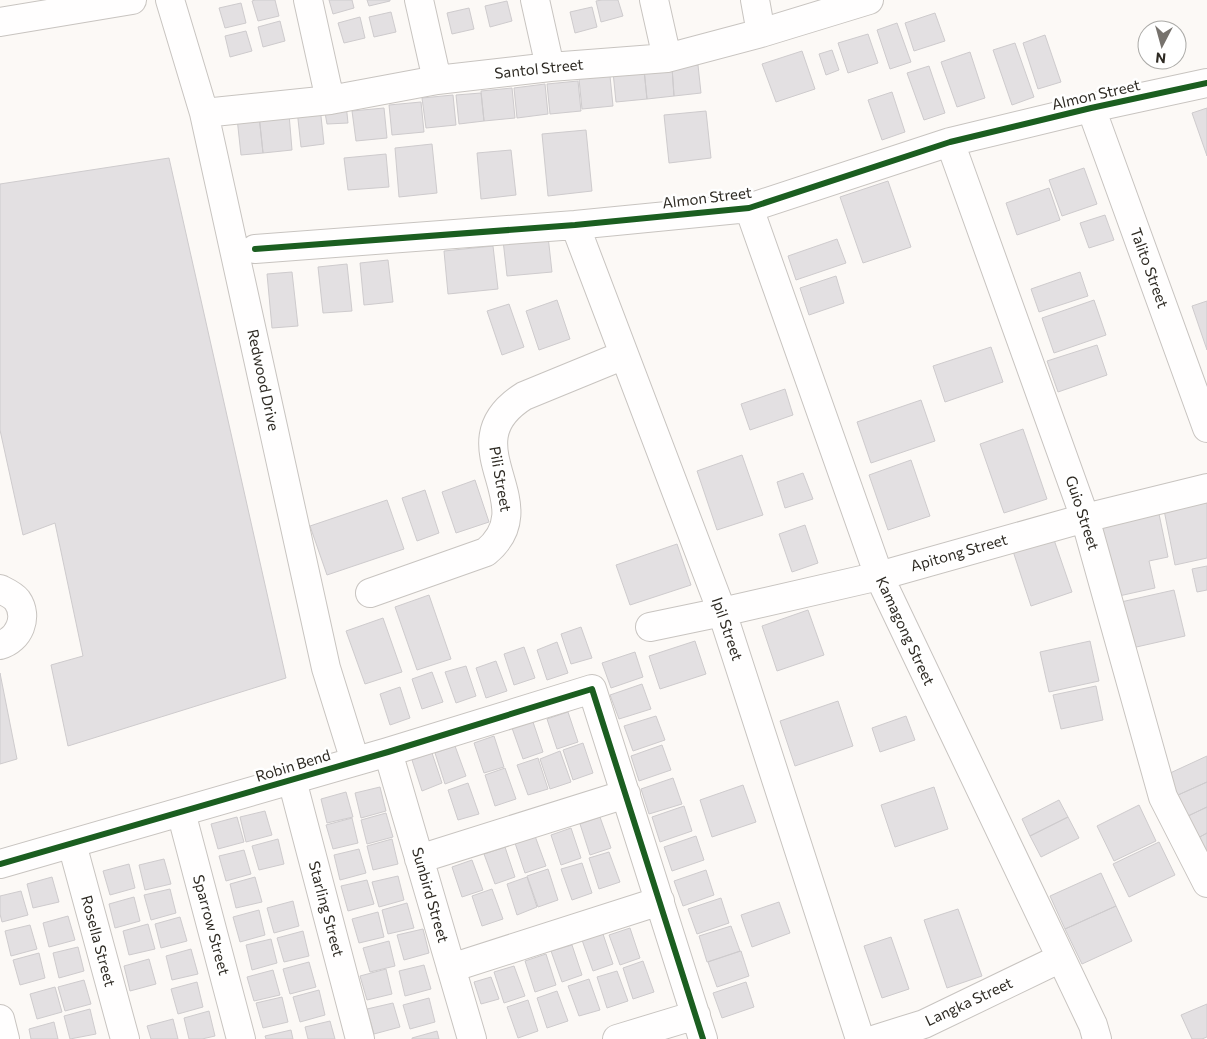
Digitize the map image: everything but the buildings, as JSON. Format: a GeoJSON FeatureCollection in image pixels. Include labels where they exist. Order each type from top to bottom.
{"type":"FeatureCollection","features":[{"type":"Feature","properties":{"kind":"street"},"geometry":{"type":"LineString","coordinates":[[0,22],[132,0]]}},
{"type":"Feature","properties":{"kind":"street","name":"Redwood Drive"},"geometry":{"type":"LineString","coordinates":[[170,0],[204,113],[326,668],[355,761]]}},
{"type":"Feature","properties":{"kind":"street"},"geometry":{"type":"LineString","coordinates":[[308,0],[330,100]]}},
{"type":"Feature","properties":{"kind":"street"},"geometry":{"type":"LineString","coordinates":[[419,0],[437,80]]}},
{"type":"Feature","properties":{"kind":"street"},"geometry":{"type":"LineString","coordinates":[[535,0],[550,68]]}},
{"type":"Feature","properties":{"kind":"street"},"geometry":{"type":"LineString","coordinates":[[654,0],[667,58]]}},
{"type":"Feature","properties":{"kind":"street"},"geometry":{"type":"LineString","coordinates":[[755,0],[761,33]]}},
{"type":"Feature","properties":{"kind":"street","name":"Santol Street"},"geometry":{"type":"LineString","coordinates":[[204,113],[330,100],[437,80],[667,58],[761,33],[868,0]]}},
{"type":"Feature","properties":{"kind":"street","name":"Almon Street"},"geometry":{"type":"LineString","coordinates":[[255,249],[575,226],[749,208],[950,142],[1091,108],[1207,83]]}},
{"type":"Feature","properties":{"kind":"street","name":"Talito Street"},"geometry":{"type":"LineString","coordinates":[[1091,108],[1207,428]]}},
{"type":"Feature","properties":{"kind":"street","name":"Guio Street"},"geometry":{"type":"LineString","coordinates":[[950,142],[1085,518],[1163,797],[1207,884]]}},
{"type":"Feature","properties":{"kind":"street","name":"Kamagong Street"},"geometry":{"type":"LineString","coordinates":[[749,208],[879,576],[1093,1025],[1097,1039]]}},
{"type":"Feature","properties":{"kind":"street","name":"Ipil Street"},"geometry":{"type":"LineString","coordinates":[[575,226],[722,612],[860,1039]]}},
{"type":"Feature","properties":{"kind":"street","name":"Pili Street"},"geometry":{"type":"LineString","coordinates":[[370,593],[486,552],[496,544],[504,533],[508,519],[507,506],[494,456],[493,441],[495,429],[500,419],[509,406],[524,396],[624,355]]}},
{"type":"Feature","properties":{"kind":"street","name":"Apitong Street"},"geometry":{"type":"LineString","coordinates":[[650,627],[879,576],[1085,518],[1207,488]]}},
{"type":"Feature","properties":{"kind":"street"},"geometry":{"type":"LineString","coordinates":[[0,589],[9,593],[17,600],[21,609],[22,619],[20,629],[15,637],[0,645]]}},
{"type":"Feature","properties":{"kind":"street","name":"Robin Bend"},"geometry":{"type":"LineString","coordinates":[[0,864],[388,752],[592,689],[626,794]]}},
{"type":"Feature","properties":{"kind":"street","name":"Sunbird Street"},"geometry":{"type":"LineString","coordinates":[[388,752],[472,1039]]}},
{"type":"Feature","properties":{"kind":"street","name":"Starling Street"},"geometry":{"type":"LineString","coordinates":[[292,780],[360,1039]]}},
{"type":"Feature","properties":{"kind":"street"},"geometry":{"type":"LineString","coordinates":[[419,859],[626,794],[700,1027],[617,1039]]}},
{"type":"Feature","properties":{"kind":"street","name":"Sparrow Street"},"geometry":{"type":"LineString","coordinates":[[181,812],[241,1039]]}},
{"type":"Feature","properties":{"kind":"street","name":"Rosella Street"},"geometry":{"type":"LineString","coordinates":[[72,844],[125,1039]]}},
{"type":"Feature","properties":{"kind":"street"},"geometry":{"type":"LineString","coordinates":[[451,968],[660,901]]}},
{"type":"Feature","properties":{"kind":"street","name":"Langka Street"},"geometry":{"type":"LineString","coordinates":[[876,1039],[924,1024],[1061,958]]}},
{"type":"Feature","properties":{"kind":"street"},"geometry":{"type":"LineString","coordinates":[[0,1019],[6,1039]]}},
{"type":"Feature","properties":{"kind":"cycle path"},"geometry":{"type":"LineString","coordinates":[[255,249],[575,225],[749,208],[950,142],[1091,108],[1207,83]]}},
{"type":"Feature","properties":{"kind":"cycle path"},"geometry":{"type":"LineString","coordinates":[[0,864],[388,752],[592,689],[703,1039]]}}]}
